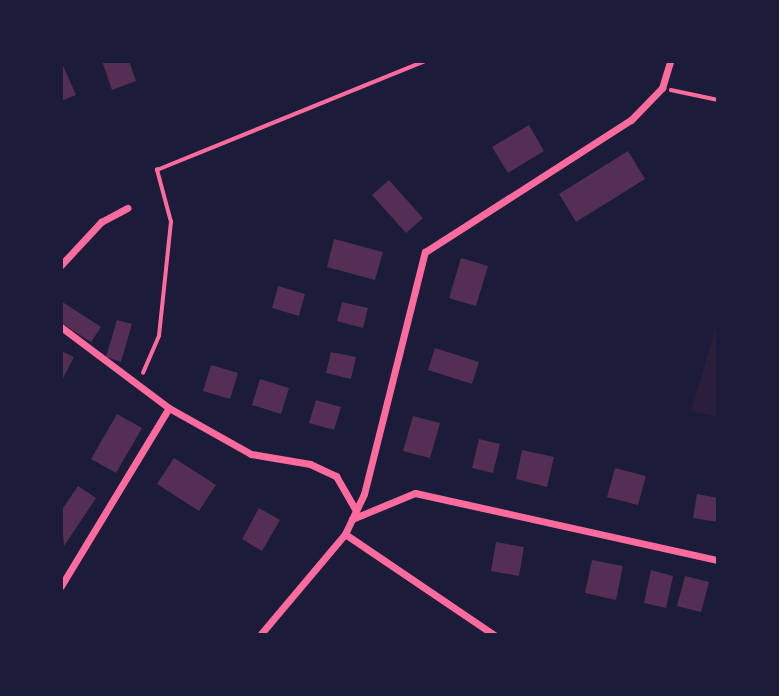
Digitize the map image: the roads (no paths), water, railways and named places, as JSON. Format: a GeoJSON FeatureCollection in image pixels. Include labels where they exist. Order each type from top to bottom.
{"type":"FeatureCollection","features":[{"type":"Feature","properties":{"kind":"street"},"geometry":{"type":"LineString","coordinates":[[260,635],[345,534],[356,510],[425,252],[631,120],[662,88],[670,61]]}},
{"type":"Feature","properties":{"kind":"street"},"geometry":{"type":"LineString","coordinates":[[61,265],[101,222],[127,208]]}},
{"type":"Feature","properties":{"kind":"street"},"geometry":{"type":"LineString","coordinates":[[61,327],[169,408],[251,454],[310,464],[336,476],[356,510]]}},
{"type":"Feature","properties":{"kind":"street"},"geometry":{"type":"LineString","coordinates":[[61,586],[169,408]]}},
{"type":"Feature","properties":{"kind":"street"},"geometry":{"type":"LineString","coordinates":[[351,520],[415,493],[718,560]]}},
{"type":"Feature","properties":{"kind":"street"},"geometry":{"type":"LineString","coordinates":[[345,534],[494,635]]}}]}
